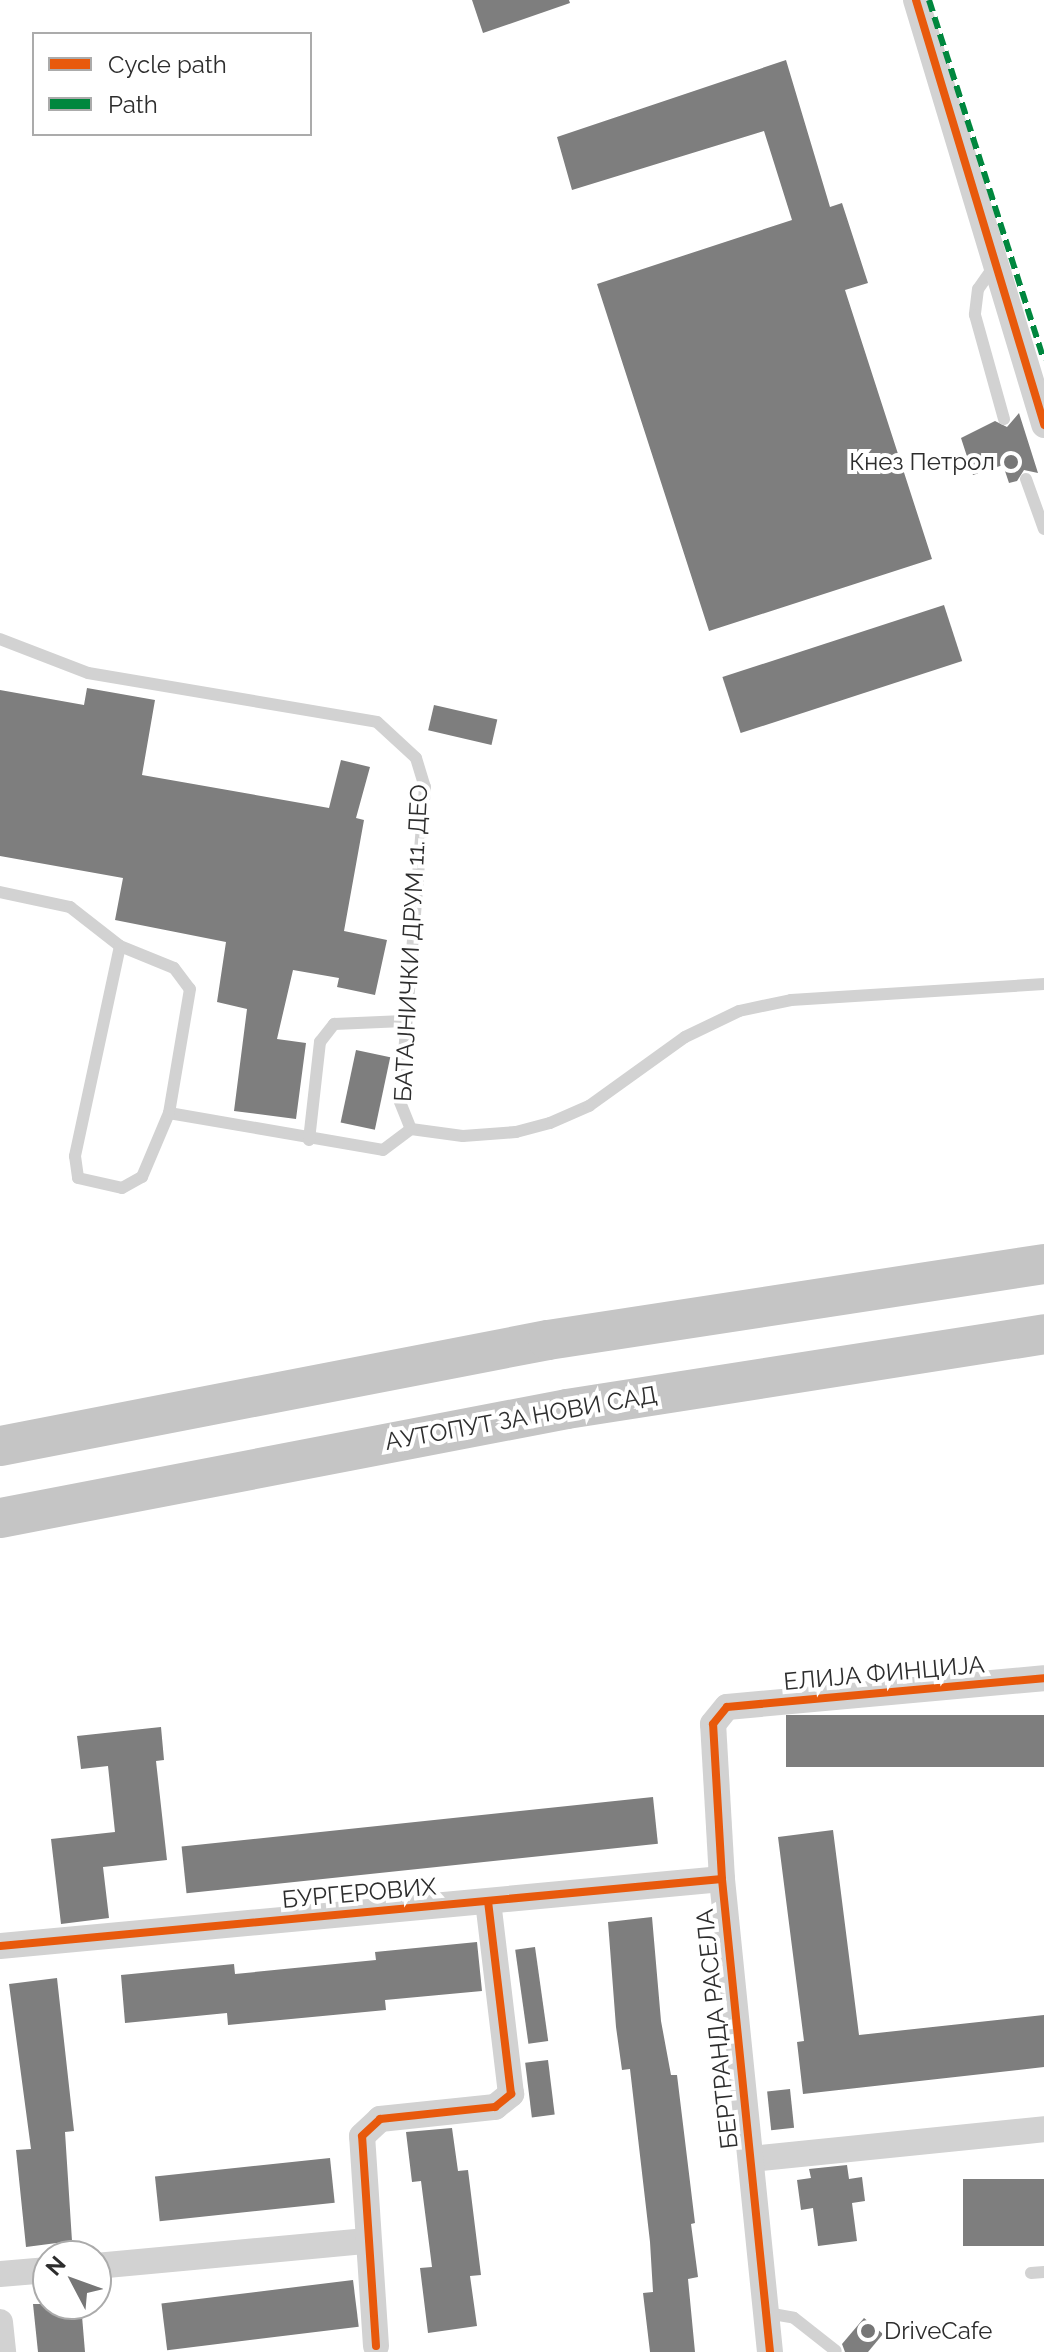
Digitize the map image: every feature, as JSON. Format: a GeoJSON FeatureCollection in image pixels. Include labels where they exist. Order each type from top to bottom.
{"type":"FeatureCollection","features":[{"type":"Feature","properties":{"kind":"main road"},"geometry":{"type":"LineString","coordinates":[[0,1446],[548,1340],[1044,1264]]}},
{"type":"Feature","properties":{"kind":"main road","name":"АУТОПУТ ЗА НОВИ САД"},"geometry":{"type":"LineString","coordinates":[[0,1518],[552,1411],[1044,1334]]}},
{"type":"Feature","properties":{"kind":"street"},"geometry":{"type":"LineString","coordinates":[[916,0],[1044,425]]}},
{"type":"Feature","properties":{"kind":"street","name":"ЕЛИЈА ФИНЦИЈА"},"geometry":{"type":"LineString","coordinates":[[727,1707],[1044,1678]]}},
{"type":"Feature","properties":{"kind":"street","name":"БЕРТРАНДА РАСЕЛА"},"geometry":{"type":"LineString","coordinates":[[727,1707],[716,1717],[711,1731],[722,1879],[770,2352]]}},
{"type":"Feature","properties":{"kind":"street","name":"БУРГЕРОВИХ"},"geometry":{"type":"LineString","coordinates":[[0,1946],[722,1879]]}},
{"type":"Feature","properties":{"kind":"street"},"geometry":{"type":"LineString","coordinates":[[376,2346],[359,2144],[369,2126],[380,2119],[495,2107],[511,2094],[488,1902]]}},
{"type":"Feature","properties":{"kind":"street"},"geometry":{"type":"LineString","coordinates":[[751,2159],[1044,2129]]}},
{"type":"Feature","properties":{"kind":"street"},"geometry":{"type":"LineString","coordinates":[[112,2265],[367,2241]]}},
{"type":"Feature","properties":{"kind":"street"},"geometry":{"type":"LineString","coordinates":[[0,2274],[32,2271]]}},
{"type":"Feature","properties":{"kind":"street"},"geometry":{"type":"LineString","coordinates":[[0,2322],[3,2352]]}},
{"type":"Feature","properties":{"kind":"lane"},"geometry":{"type":"LineString","coordinates":[[995,265],[978,289],[975,315],[1004,419]]}},
{"type":"Feature","properties":{"kind":"lane"},"geometry":{"type":"LineString","coordinates":[[1026,479],[1044,529]]}},
{"type":"Feature","properties":{"kind":"lane","name":"БАТАЈНИЧКИ ДРУМ 11. ДЕО"},"geometry":{"type":"LineString","coordinates":[[0,639],[88,673],[377,722],[416,758],[425,787],[404,1021],[400,1102],[411,1129],[463,1136],[516,1132],[568,1115],[685,1037],[739,1011],[791,1000],[1044,984]]}},
{"type":"Feature","properties":{"kind":"lane"},"geometry":{"type":"LineString","coordinates":[[0,892],[70,907],[120,946],[174,968],[190,989],[169,1113],[142,1177],[122,1188],[78,1178],[75,1156],[120,946]]}},
{"type":"Feature","properties":{"kind":"lane"},"geometry":{"type":"LineString","coordinates":[[309,1140],[320,1042],[334,1024],[404,1021]]}},
{"type":"Feature","properties":{"kind":"lane"},"geometry":{"type":"LineString","coordinates":[[169,1113],[309,1140],[383,1150],[411,1129]]}},
{"type":"Feature","properties":{"kind":"lane"},"geometry":{"type":"LineString","coordinates":[[767,2313],[794,2318],[836,2351]]}},
{"type":"Feature","properties":{"kind":"building"},"geometry":{"type":"Polygon","coordinates":[[[472,0],[569,0],[570,3],[483,33],[472,0]]]}},
{"type":"Feature","properties":{"kind":"building"},"geometry":{"type":"Polygon","coordinates":[[[786,60],[830,207],[842,203],[868,283],[845,290],[932,559],[709,631],[597,284],[792,220],[764,131],[572,190],[557,137],[786,60]]]}},
{"type":"Feature","properties":{"kind":"building"},"geometry":{"type":"Polygon","coordinates":[[[1019,413],[1038,473],[1024,470],[1017,481],[1009,483],[1003,465],[973,475],[961,438],[995,421],[1007,427],[1019,413]]]}},
{"type":"Feature","properties":{"kind":"building"},"geometry":{"type":"Polygon","coordinates":[[[944,605],[962,661],[741,733],[722,677],[944,605]]]}},
{"type":"Feature","properties":{"kind":"building"},"geometry":{"type":"Polygon","coordinates":[[[87,688],[155,700],[142,775],[329,808],[341,760],[370,767],[356,818],[364,820],[344,931],[387,940],[375,995],[337,987],[339,978],[293,970],[277,1039],[306,1043],[296,1119],[234,1111],[247,1009],[217,1002],[226,942],[115,920],[123,878],[0,856],[0,690],[84,705],[87,688]]]}},
{"type":"Feature","properties":{"kind":"building"},"geometry":{"type":"Polygon","coordinates":[[[434,705],[497,720],[491,745],[428,730],[434,705]]]}},
{"type":"Feature","properties":{"kind":"building"},"geometry":{"type":"Polygon","coordinates":[[[356,1050],[390,1057],[375,1130],[341,1122],[356,1050]]]}},
{"type":"Feature","properties":{"kind":"building"},"geometry":{"type":"Polygon","coordinates":[[[786,1715],[1044,1715],[1044,1767],[786,1767],[786,1715]]]}},
{"type":"Feature","properties":{"kind":"building"},"geometry":{"type":"Polygon","coordinates":[[[161,1727],[164,1760],[156,1761],[167,1860],[103,1867],[109,1918],[61,1924],[51,1839],[115,1832],[108,1766],[81,1769],[77,1736],[161,1727]]]}},
{"type":"Feature","properties":{"kind":"building"},"geometry":{"type":"Polygon","coordinates":[[[653,1797],[658,1844],[187,1893],[182,1847],[653,1797]]]}},
{"type":"Feature","properties":{"kind":"building"},"geometry":{"type":"Polygon","coordinates":[[[833,1830],[859,2035],[1044,2015],[1044,2067],[803,2094],[797,2042],[804,2041],[778,1837],[833,1830]]]}},
{"type":"Feature","properties":{"kind":"building"},"geometry":{"type":"Polygon","coordinates":[[[652,1917],[661,2021],[671,2075],[677,2075],[695,2223],[691,2224],[698,2277],[688,2279],[695,2352],[650,2352],[643,2293],[653,2292],[650,2242],[630,2069],[622,2070],[616,2027],[608,1922],[652,1917]]]}},
{"type":"Feature","properties":{"kind":"building"},"geometry":{"type":"Polygon","coordinates":[[[477,1942],[482,1991],[385,2000],[386,2010],[228,2025],[227,2013],[125,2023],[121,1975],[234,1964],[235,1974],[376,1960],[375,1952],[477,1942]]]}},
{"type":"Feature","properties":{"kind":"building"},"geometry":{"type":"Polygon","coordinates":[[[535,1947],[548,2041],[528,2044],[515,1950],[535,1947]]]}},
{"type":"Feature","properties":{"kind":"building"},"geometry":{"type":"Polygon","coordinates":[[[57,1978],[74,2131],[65,2132],[72,2240],[32,2240],[32,2246],[26,2247],[16,2150],[31,2149],[9,1984],[57,1978]]]}},
{"type":"Feature","properties":{"kind":"building"},"geometry":{"type":"Polygon","coordinates":[[[548,2060],[555,2115],[532,2117],[525,2063],[548,2060]]]}},
{"type":"Feature","properties":{"kind":"building"},"geometry":{"type":"Polygon","coordinates":[[[790,2089],[794,2128],[771,2130],[767,2091],[790,2089]]]}},
{"type":"Feature","properties":{"kind":"building"},"geometry":{"type":"Polygon","coordinates":[[[452,2128],[458,2171],[468,2170],[481,2275],[470,2276],[477,2326],[428,2333],[420,2268],[432,2267],[421,2181],[412,2182],[406,2132],[452,2128]]]}},
{"type":"Feature","properties":{"kind":"building"},"geometry":{"type":"Polygon","coordinates":[[[330,2158],[335,2203],[160,2221],[155,2176],[330,2158]]]}},
{"type":"Feature","properties":{"kind":"building"},"geometry":{"type":"Polygon","coordinates":[[[847,2165],[849,2179],[862,2177],[865,2201],[852,2203],[857,2241],[818,2246],[813,2208],[801,2210],[797,2180],[811,2178],[809,2169],[847,2165]]]}},
{"type":"Feature","properties":{"kind":"building"},"geometry":{"type":"Polygon","coordinates":[[[963,2179],[1044,2179],[1044,2246],[963,2246],[963,2179]]]}},
{"type":"Feature","properties":{"kind":"building"},"geometry":{"type":"Polygon","coordinates":[[[353,2280],[359,2327],[167,2350],[161,2304],[353,2280]]]}},
{"type":"Feature","properties":{"kind":"building"},"geometry":{"type":"Polygon","coordinates":[[[864,2318],[883,2334],[868,2352],[845,2352],[842,2344],[864,2318]]]}},
{"type":"Feature","properties":{"kind":"building"},"geometry":{"type":"Polygon","coordinates":[[[35,2320],[82,2320],[85,2352],[38,2352],[35,2320]]]}},
{"type":"Feature","properties":{"kind":"marked path"},"geometry":{"type":"LineString","coordinates":[[929,0],[1044,360]]}},
{"type":"Feature","properties":{"kind":"cycle path"},"geometry":{"type":"LineString","coordinates":[[916,0],[1044,425]]}},
{"type":"Feature","properties":{"kind":"cycle path"},"geometry":{"type":"LineString","coordinates":[[770,2352],[722,1879],[713,1724],[727,1707],[1044,1678]]}},
{"type":"Feature","properties":{"kind":"cycle path"},"geometry":{"type":"LineString","coordinates":[[0,1946],[722,1879]]}},
{"type":"Feature","properties":{"kind":"cycle path"},"geometry":{"type":"LineString","coordinates":[[376,2346],[362,2136],[380,2119],[495,2107],[511,2094],[488,1902]]}},
{"type":"Feature","properties":{"kind":"place","name":"Кнез Петрол"},"geometry":{"type":"Point","coordinates":[1011,462]}},
{"type":"Feature","properties":{"kind":"place","name":"DriveCafe"},"geometry":{"type":"Point","coordinates":[868,2331]}}]}
